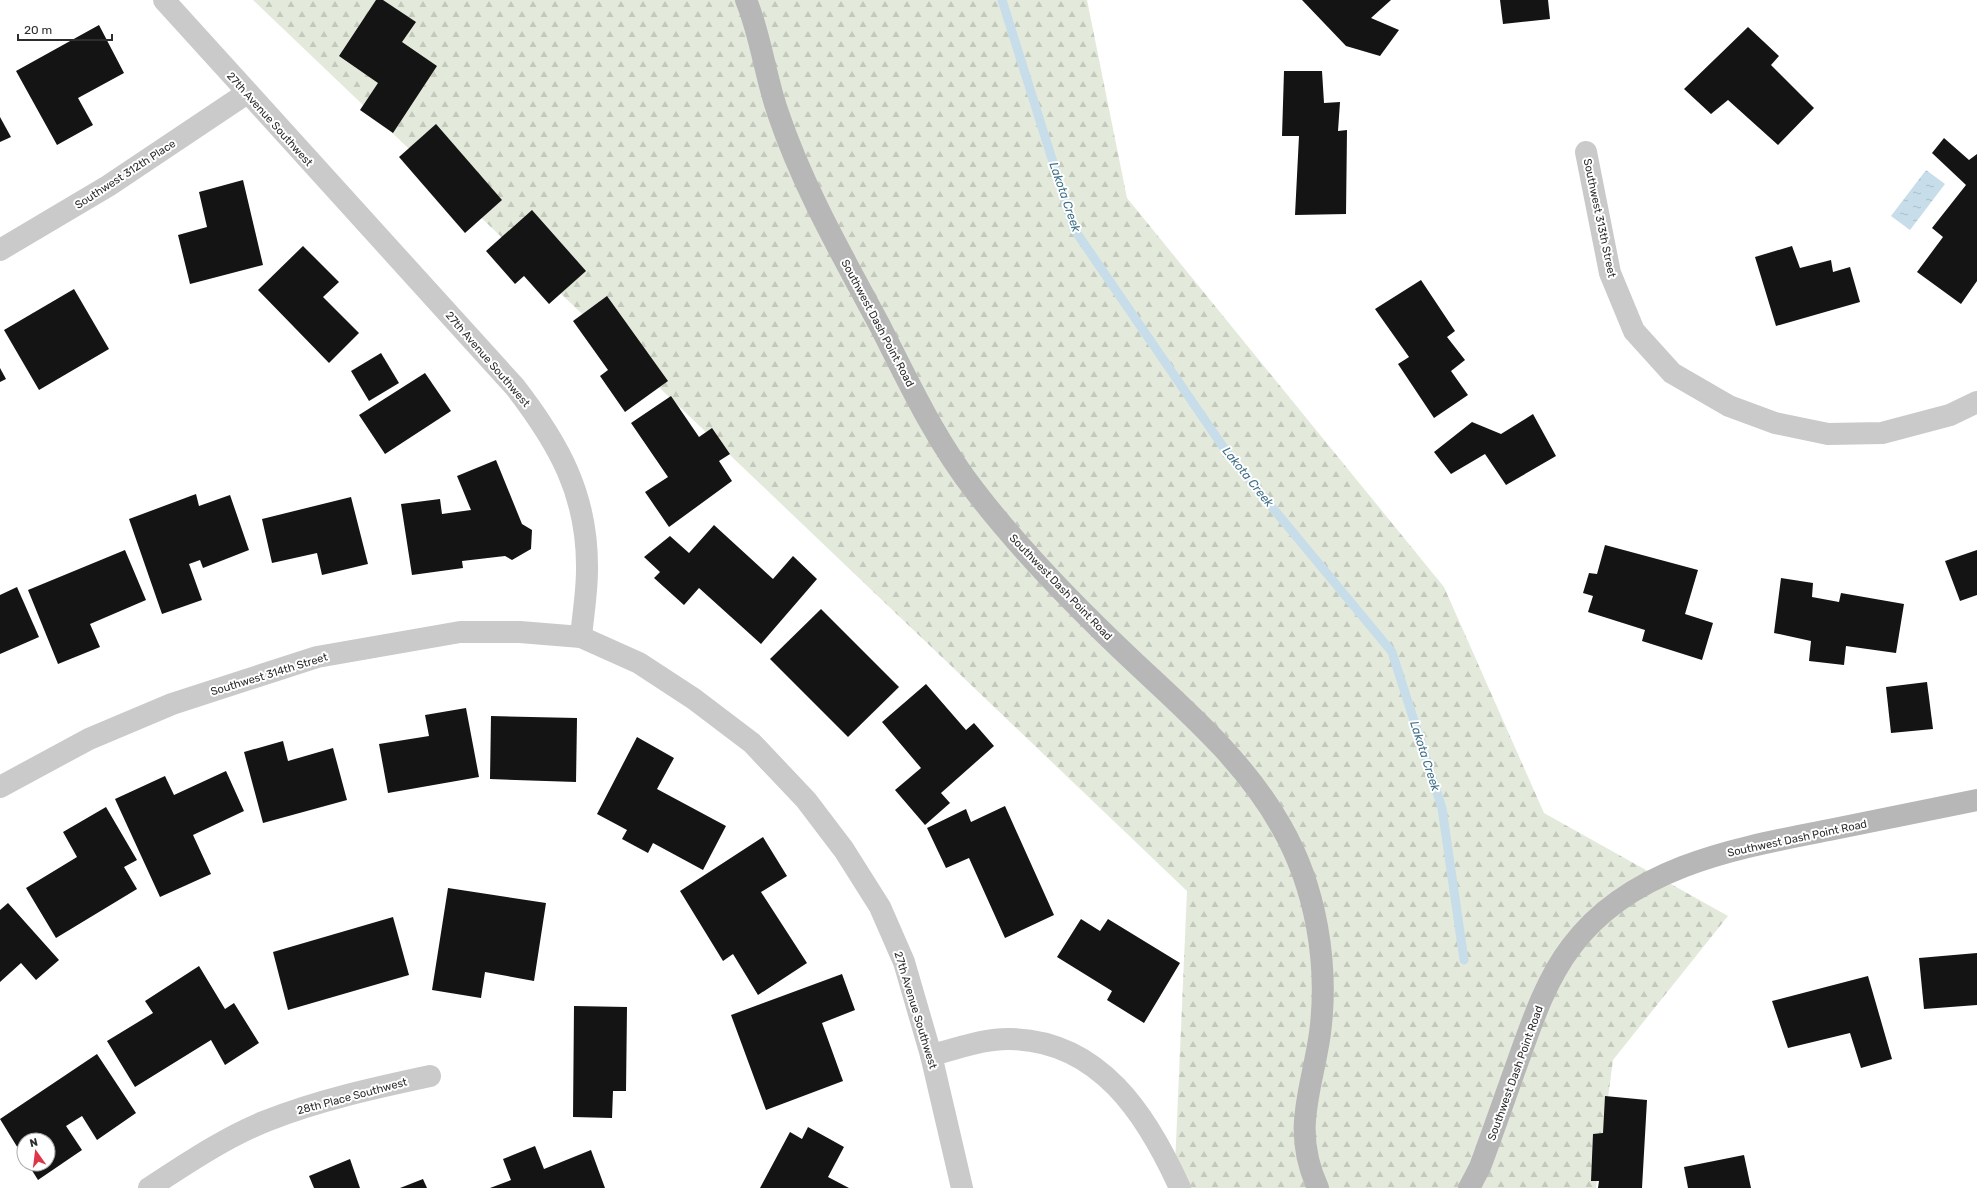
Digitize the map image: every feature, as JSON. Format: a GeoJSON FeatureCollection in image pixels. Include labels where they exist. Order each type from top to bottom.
{"type":"FeatureCollection","features":[{"type":"Feature","properties":{"kind":"main road","name":"Southwest Dash Point Road"},"geometry":{"type":"LineString","coordinates":[[746,0],[754,18],[777,110],[798,166],[827,226],[944,447],[978,495],[1083,613],[1208,732],[1232,759],[1256,788],[1281,826],[1289,842],[1308,891],[1319,940],[1322,964],[1320,1031],[1307,1092],[1304,1120],[1309,1165],[1318,1188]]}},
{"type":"Feature","properties":{"kind":"main road","name":"Southwest Dash Point Road"},"geometry":{"type":"LineString","coordinates":[[1469,1188],[1480,1167],[1534,1016],[1550,982],[1570,947],[1588,927],[1632,891],[1661,876],[1741,848],[1977,800]]}},
{"type":"Feature","properties":{"kind":"street","name":"27th Avenue Southwest"},"geometry":{"type":"LineString","coordinates":[[164,0],[515,387],[537,416],[557,447],[570,474],[578,500],[585,536],[587,570],[581,637],[639,663],[694,699],[752,743],[806,800],[844,850],[880,907],[904,962],[931,1055],[962,1188]]}},
{"type":"Feature","properties":{"kind":"street","name":"Southwest 312th Place"},"geometry":{"type":"LineString","coordinates":[[0,250],[108,186],[247,93]]}},
{"type":"Feature","properties":{"kind":"street","name":"Southwest 313th Street"},"geometry":{"type":"LineString","coordinates":[[1586,152],[1610,273],[1634,331],[1672,373],[1728,406],[1775,423],[1828,434],[1882,433],[1950,415],[1977,402]]}},
{"type":"Feature","properties":{"kind":"street","name":"Southwest 314th Street"},"geometry":{"type":"LineString","coordinates":[[0,787],[89,739],[172,704],[317,657],[460,632],[520,632],[581,637]]}},
{"type":"Feature","properties":{"kind":"street"},"geometry":{"type":"LineString","coordinates":[[931,1055],[993,1040],[1010,1039],[1043,1042],[1071,1053],[1103,1074],[1130,1103],[1153,1134],[1180,1188]]}},
{"type":"Feature","properties":{"kind":"street","name":"28th Place Southwest"},"geometry":{"type":"LineString","coordinates":[[149,1188],[223,1142],[264,1122],[320,1102],[430,1076]]}},
{"type":"Feature","properties":{"kind":"green space"},"geometry":{"type":"Polygon","coordinates":[[[253,0],[1087,0],[1127,198],[1444,587],[1544,813],[1728,916],[1613,1060],[1596,1188],[1174,1188],[1187,891],[253,0]]]}},
{"type":"Feature","properties":{"kind":"water"},"geometry":{"type":"Polygon","coordinates":[[[1926,170],[1945,184],[1910,230],[1891,216],[1926,170]]]}},
{"type":"Feature","properties":{"kind":"building"},"geometry":{"type":"Polygon","coordinates":[[[376,0],[383,0],[416,22],[402,42],[437,66],[393,133],[360,110],[378,83],[339,56],[376,0]]]}},
{"type":"Feature","properties":{"kind":"building"},"geometry":{"type":"Polygon","coordinates":[[[1302,0],[1391,0],[1371,18],[1399,30],[1380,56],[1346,46],[1302,0]]]}},
{"type":"Feature","properties":{"kind":"building"},"geometry":{"type":"Polygon","coordinates":[[[1500,0],[1548,0],[1550,19],[1503,24],[1500,0]]]}},
{"type":"Feature","properties":{"kind":"building"},"geometry":{"type":"Polygon","coordinates":[[[99,25],[124,73],[78,98],[93,125],[57,145],[16,71],[99,25]]]}},
{"type":"Feature","properties":{"kind":"building"},"geometry":{"type":"Polygon","coordinates":[[[1748,27],[1779,56],[1771,65],[1814,108],[1778,145],[1728,100],[1711,114],[1684,89],[1748,27]]]}},
{"type":"Feature","properties":{"kind":"building"},"geometry":{"type":"Polygon","coordinates":[[[1284,71],[1322,71],[1324,103],[1340,102],[1338,131],[1347,130],[1346,214],[1295,215],[1299,136],[1282,136],[1284,71]]]}},
{"type":"Feature","properties":{"kind":"building"},"geometry":{"type":"Polygon","coordinates":[[[0,117],[11,137],[0,142],[0,117]]]}},
{"type":"Feature","properties":{"kind":"building"},"geometry":{"type":"Polygon","coordinates":[[[436,124],[502,200],[465,233],[399,157],[436,124]]]}},
{"type":"Feature","properties":{"kind":"building"},"geometry":{"type":"Polygon","coordinates":[[[1944,138],[1969,160],[1977,154],[1977,281],[1961,304],[1917,272],[1943,237],[1932,228],[1966,185],[1932,153],[1944,138]]]}},
{"type":"Feature","properties":{"kind":"building"},"geometry":{"type":"Polygon","coordinates":[[[243,180],[263,265],[190,284],[178,235],[207,227],[199,192],[243,180]]]}},
{"type":"Feature","properties":{"kind":"building"},"geometry":{"type":"Polygon","coordinates":[[[532,210],[586,271],[549,304],[524,276],[515,284],[486,251],[532,210]]]}},
{"type":"Feature","properties":{"kind":"building"},"geometry":{"type":"Polygon","coordinates":[[[303,246],[339,282],[323,297],[359,333],[329,363],[258,290],[303,246]]]}},
{"type":"Feature","properties":{"kind":"building"},"geometry":{"type":"Polygon","coordinates":[[[1792,246],[1800,268],[1831,260],[1833,272],[1850,267],[1860,302],[1776,326],[1755,257],[1792,246]]]}},
{"type":"Feature","properties":{"kind":"building"},"geometry":{"type":"Polygon","coordinates":[[[1421,280],[1455,331],[1447,337],[1465,360],[1451,371],[1468,395],[1434,418],[1398,364],[1409,357],[1375,309],[1421,280]]]}},
{"type":"Feature","properties":{"kind":"building"},"geometry":{"type":"Polygon","coordinates":[[[74,289],[109,349],[39,390],[4,330],[74,289]]]}},
{"type":"Feature","properties":{"kind":"building"},"geometry":{"type":"Polygon","coordinates":[[[607,296],[668,381],[625,412],[600,376],[608,370],[573,321],[607,296]]]}},
{"type":"Feature","properties":{"kind":"building"},"geometry":{"type":"Polygon","coordinates":[[[381,353],[399,383],[369,401],[351,371],[381,353]]]}},
{"type":"Feature","properties":{"kind":"building"},"geometry":{"type":"Polygon","coordinates":[[[0,368],[6,379],[0,382],[0,368]]]}},
{"type":"Feature","properties":{"kind":"building"},"geometry":{"type":"Polygon","coordinates":[[[425,373],[451,411],[385,454],[359,415],[425,373]]]}},
{"type":"Feature","properties":{"kind":"building"},"geometry":{"type":"Polygon","coordinates":[[[671,396],[699,437],[712,428],[730,454],[719,461],[732,481],[669,527],[645,492],[668,477],[631,423],[671,396]]]}},
{"type":"Feature","properties":{"kind":"building"},"geometry":{"type":"Polygon","coordinates":[[[1533,414],[1556,456],[1506,485],[1485,454],[1451,474],[1434,452],[1472,422],[1501,434],[1533,414]]]}},
{"type":"Feature","properties":{"kind":"building"},"geometry":{"type":"Polygon","coordinates":[[[496,460],[522,524],[532,530],[531,549],[512,560],[505,556],[462,561],[463,568],[412,575],[401,504],[440,499],[442,514],[471,510],[457,476],[496,460]]]}},
{"type":"Feature","properties":{"kind":"building"},"geometry":{"type":"Polygon","coordinates":[[[196,494],[199,506],[230,495],[249,550],[203,568],[200,560],[189,564],[202,600],[162,614],[129,519],[196,494]]]}},
{"type":"Feature","properties":{"kind":"building"},"geometry":{"type":"Polygon","coordinates":[[[351,497],[368,564],[322,575],[317,553],[272,563],[262,519],[351,497]]]}},
{"type":"Feature","properties":{"kind":"building"},"geometry":{"type":"Polygon","coordinates":[[[714,525],[773,579],[793,556],[817,579],[761,644],[699,588],[684,605],[654,578],[660,572],[644,557],[670,536],[689,553],[714,525]]]}},
{"type":"Feature","properties":{"kind":"building"},"geometry":{"type":"Polygon","coordinates":[[[1605,545],[1698,570],[1685,614],[1713,623],[1702,660],[1642,641],[1645,630],[1588,612],[1593,596],[1583,593],[1589,573],[1597,574],[1605,545]]]}},
{"type":"Feature","properties":{"kind":"building"},"geometry":{"type":"Polygon","coordinates":[[[125,550],[146,600],[90,624],[100,647],[58,664],[28,590],[125,550]]]}},
{"type":"Feature","properties":{"kind":"building"},"geometry":{"type":"Polygon","coordinates":[[[1977,550],[1977,595],[1960,601],[1945,561],[1977,550]]]}},
{"type":"Feature","properties":{"kind":"building"},"geometry":{"type":"Polygon","coordinates":[[[1781,578],[1813,583],[1812,597],[1839,602],[1841,593],[1904,604],[1896,653],[1846,646],[1844,665],[1809,661],[1811,641],[1774,633],[1781,578]]]}},
{"type":"Feature","properties":{"kind":"building"},"geometry":{"type":"Polygon","coordinates":[[[17,587],[39,637],[0,654],[0,595],[17,587]]]}},
{"type":"Feature","properties":{"kind":"building"},"geometry":{"type":"Polygon","coordinates":[[[821,609],[899,687],[848,737],[770,659],[821,609]]]}},
{"type":"Feature","properties":{"kind":"building"},"geometry":{"type":"Polygon","coordinates":[[[1927,682],[1933,729],[1891,733],[1886,687],[1927,682]]]}},
{"type":"Feature","properties":{"kind":"building"},"geometry":{"type":"Polygon","coordinates":[[[926,684],[966,730],[974,723],[994,746],[941,793],[950,803],[925,825],[895,790],[921,768],[882,722],[926,684]]]}},
{"type":"Feature","properties":{"kind":"building"},"geometry":{"type":"Polygon","coordinates":[[[466,708],[479,777],[388,793],[379,744],[429,736],[425,715],[466,708]]]}},
{"type":"Feature","properties":{"kind":"building"},"geometry":{"type":"Polygon","coordinates":[[[491,716],[577,718],[576,782],[490,779],[491,716]]]}},
{"type":"Feature","properties":{"kind":"building"},"geometry":{"type":"Polygon","coordinates":[[[637,737],[674,758],[657,789],[726,826],[703,870],[653,843],[648,853],[622,839],[627,830],[597,814],[637,737]]]}},
{"type":"Feature","properties":{"kind":"building"},"geometry":{"type":"Polygon","coordinates":[[[283,741],[288,761],[333,748],[347,800],[263,823],[244,752],[283,741]]]}},
{"type":"Feature","properties":{"kind":"building"},"geometry":{"type":"Polygon","coordinates":[[[226,771],[244,811],[193,835],[211,874],[160,897],[115,799],[165,776],[174,795],[226,771]]]}},
{"type":"Feature","properties":{"kind":"building"},"geometry":{"type":"Polygon","coordinates":[[[1005,806],[1054,915],[1005,938],[969,858],[946,868],[927,828],[966,809],[971,822],[1005,806]]]}},
{"type":"Feature","properties":{"kind":"building"},"geometry":{"type":"Polygon","coordinates":[[[106,807],[137,860],[124,867],[137,889],[56,938],[26,888],[77,857],[63,832],[106,807]]]}},
{"type":"Feature","properties":{"kind":"building"},"geometry":{"type":"Polygon","coordinates":[[[763,837],[787,876],[761,892],[807,963],[758,995],[733,954],[723,961],[680,891],[763,837]]]}},
{"type":"Feature","properties":{"kind":"building"},"geometry":{"type":"Polygon","coordinates":[[[448,888],[546,903],[534,981],[485,972],[481,998],[432,990],[448,888]]]}},
{"type":"Feature","properties":{"kind":"building"},"geometry":{"type":"Polygon","coordinates":[[[8,903],[59,960],[36,980],[21,963],[0,982],[0,910],[8,903]]]}},
{"type":"Feature","properties":{"kind":"building"},"geometry":{"type":"Polygon","coordinates":[[[393,917],[409,975],[288,1010],[273,952],[393,917]]]}},
{"type":"Feature","properties":{"kind":"building"},"geometry":{"type":"Polygon","coordinates":[[[1081,919],[1100,931],[1108,919],[1180,963],[1144,1023],[1107,1000],[1112,991],[1057,957],[1081,919]]]}},
{"type":"Feature","properties":{"kind":"building"},"geometry":{"type":"Polygon","coordinates":[[[1977,953],[1977,1005],[1924,1009],[1919,958],[1977,953]]]}},
{"type":"Feature","properties":{"kind":"building"},"geometry":{"type":"Polygon","coordinates":[[[199,966],[225,1009],[234,1003],[259,1043],[225,1065],[211,1040],[135,1087],[107,1041],[153,1013],[145,1001],[199,966]]]}},
{"type":"Feature","properties":{"kind":"building"},"geometry":{"type":"Polygon","coordinates":[[[842,974],[855,1010],[822,1023],[843,1081],[766,1110],[731,1015],[842,974]]]}},
{"type":"Feature","properties":{"kind":"building"},"geometry":{"type":"Polygon","coordinates":[[[1868,976],[1892,1059],[1861,1068],[1850,1033],[1788,1048],[1772,1001],[1868,976]]]}},
{"type":"Feature","properties":{"kind":"building"},"geometry":{"type":"Polygon","coordinates":[[[574,1006],[627,1007],[626,1091],[613,1091],[612,1118],[573,1117],[574,1006]]]}},
{"type":"Feature","properties":{"kind":"building"},"geometry":{"type":"Polygon","coordinates":[[[97,1054],[136,1113],[97,1140],[82,1116],[66,1126],[82,1150],[56,1168],[56,1132],[16,1132],[16,1145],[0,1119],[97,1054]]]}},
{"type":"Feature","properties":{"kind":"building"},"geometry":{"type":"Polygon","coordinates":[[[1605,1096],[1647,1100],[1642,1188],[1598,1188],[1599,1181],[1591,1181],[1593,1134],[1603,1133],[1605,1096]]]}},
{"type":"Feature","properties":{"kind":"building"},"geometry":{"type":"Polygon","coordinates":[[[808,1127],[844,1147],[828,1177],[849,1188],[760,1188],[790,1132],[802,1139],[808,1127]]]}},
{"type":"Feature","properties":{"kind":"building"},"geometry":{"type":"Polygon","coordinates":[[[535,1146],[544,1169],[591,1150],[605,1188],[490,1188],[511,1180],[503,1159],[535,1146]]]}},
{"type":"Feature","properties":{"kind":"building"},"geometry":{"type":"Polygon","coordinates":[[[1744,1155],[1751,1188],[1688,1188],[1684,1167],[1744,1155]]]}},
{"type":"Feature","properties":{"kind":"building"},"geometry":{"type":"Polygon","coordinates":[[[350,1159],[360,1188],[314,1188],[309,1176],[350,1159]]]}},
{"type":"Feature","properties":{"kind":"building"},"geometry":{"type":"Polygon","coordinates":[[[33,1172],[50,1172],[38,1180],[33,1172]]]}},
{"type":"Feature","properties":{"kind":"building"},"geometry":{"type":"Polygon","coordinates":[[[423,1179],[427,1188],[400,1188],[423,1179]]]}},
{"type":"Feature","properties":{"kind":"waterway","name":"Lakota Creek"},"geometry":{"type":"LineString","coordinates":[[1002,0],[1074,229],[1228,454],[1392,652],[1442,808],[1464,960]]}}]}
